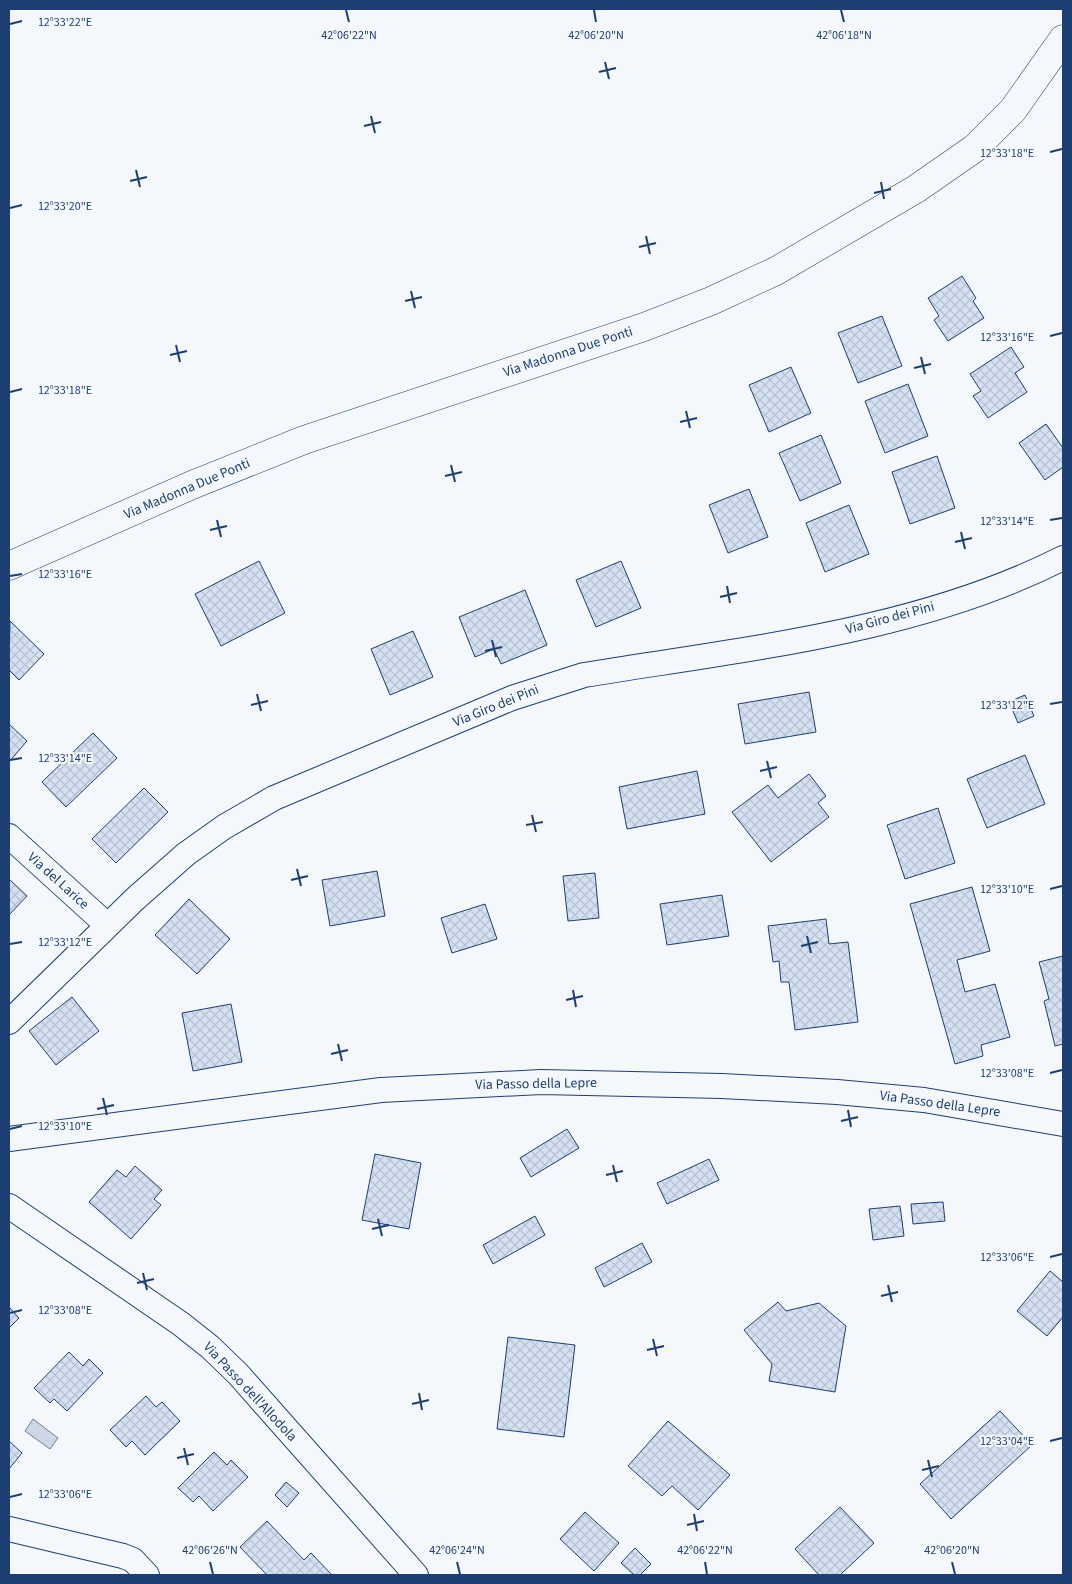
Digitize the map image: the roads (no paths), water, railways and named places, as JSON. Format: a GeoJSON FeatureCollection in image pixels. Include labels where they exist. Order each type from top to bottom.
{"type":"FeatureCollection","features":[{"type":"Feature","properties":{"kind":"main road","name":"Via Madonna Due Ponti"},"geometry":{"type":"LineString","coordinates":[[9,566],[192,485],[304,440],[644,327],[711,301],[776,271],[916,189],[975,148],[1013,110],[1063,39]]}},
{"type":"Feature","properties":{"kind":"street","name":"Via Giro dei Pini"},"geometry":{"type":"LineString","coordinates":[[9,1022],[107,925],[186,854],[255,808],[528,692],[584,675],[812,638],[874,624],[994,588],[1063,558]]}},
{"type":"Feature","properties":{"kind":"street","name":"Via del Larice"},"geometry":{"type":"LineString","coordinates":[[9,836],[107,925]]}},
{"type":"Feature","properties":{"kind":"street","name":"Via Passo della Lepre"},"geometry":{"type":"LineString","coordinates":[[9,1138],[381,1090],[541,1082],[722,1086],[837,1092],[924,1100],[1063,1124]]}},
{"type":"Feature","properties":{"kind":"street","name":"Via Passo dell'Allodola"},"geometry":{"type":"LineString","coordinates":[[9,1206],[181,1324],[210,1347],[238,1374],[416,1575]]}},
{"type":"Feature","properties":{"kind":"street"},"geometry":{"type":"LineString","coordinates":[[9,1529],[123,1556],[132,1560],[147,1575]]}}]}
